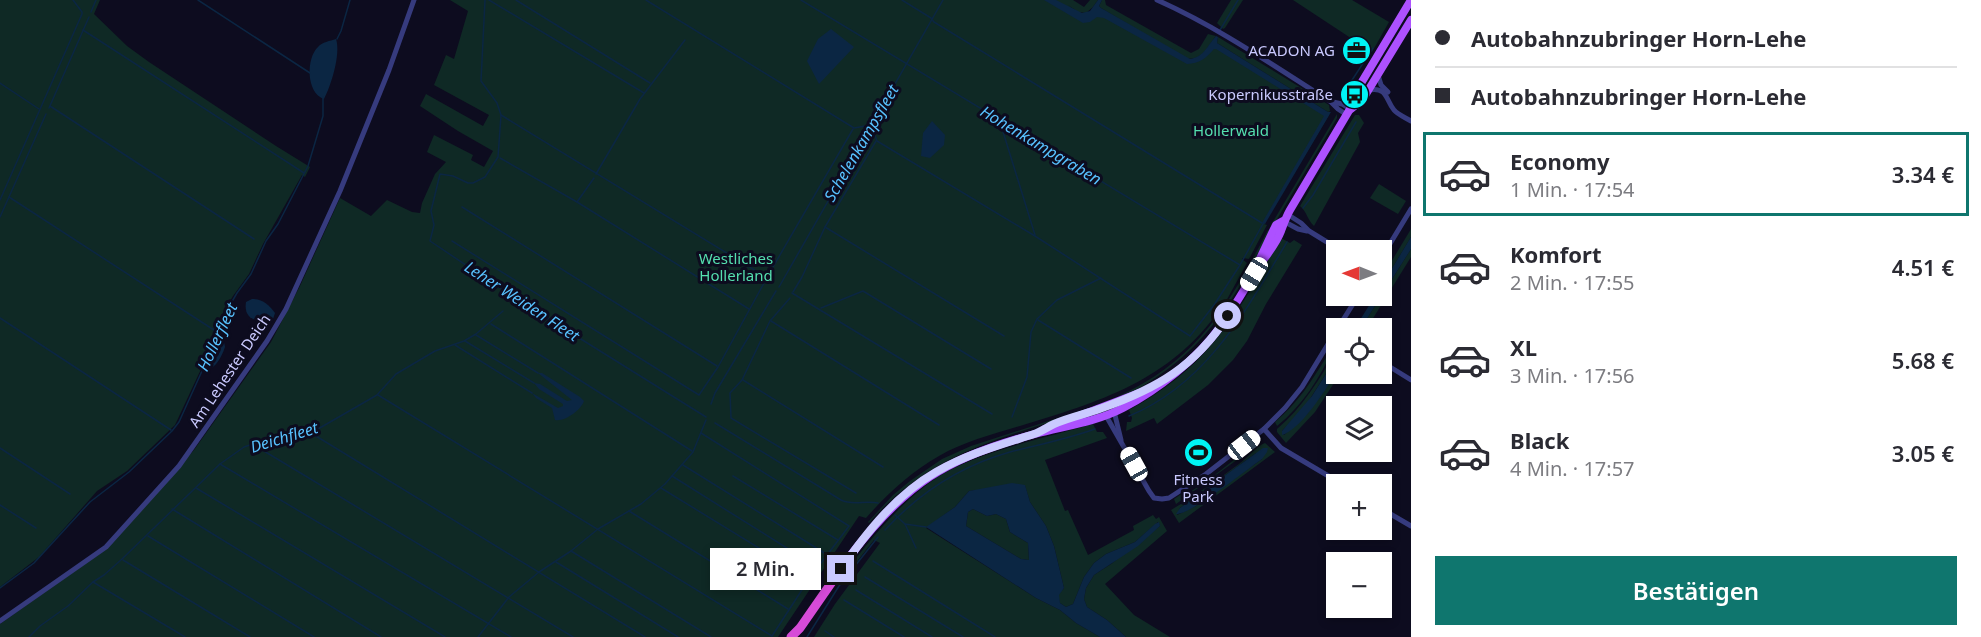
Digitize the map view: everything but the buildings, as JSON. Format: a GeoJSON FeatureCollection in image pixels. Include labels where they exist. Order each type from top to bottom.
{"type":"FeatureCollection","features":[{"type":"Feature","properties":{"kind":"highway"},"geometry":{"type":"LineString","coordinates":[[791,637],[798,633],[850,556]]}},
{"type":"Feature","properties":{"kind":"main road"},"geometry":{"type":"LineString","coordinates":[[850,556],[872,527],[893,505],[935,472],[978,452],[1057,429],[1113,408],[1158,385],[1204,348],[1280,233],[1285,218],[1348,112],[1354,95],[1411,0]]}},
{"type":"Feature","properties":{"kind":"main road"},"geometry":{"type":"LineString","coordinates":[[1348,112],[1362,100],[1369,90],[1411,20]]}},
{"type":"Feature","properties":{"kind":"street","name":"Am Lehester Deich"},"geometry":{"type":"LineString","coordinates":[[0,621],[106,547],[179,466],[267,341],[286,309],[340,191],[389,70],[414,0]]}},
{"type":"Feature","properties":{"kind":"street"},"geometry":{"type":"LineString","coordinates":[[1157,0],[1219,32],[1331,102],[1342,104],[1348,112]]}},
{"type":"Feature","properties":{"kind":"street"},"geometry":{"type":"LineString","coordinates":[[1378,75],[1381,85],[1389,95],[1394,111],[1411,121]]}},
{"type":"Feature","properties":{"kind":"street"},"geometry":{"type":"LineString","coordinates":[[1369,90],[1377,89],[1384,92],[1392,105]]}},
{"type":"Feature","properties":{"kind":"street"},"geometry":{"type":"LineString","coordinates":[[1392,240],[1411,209]]}},
{"type":"Feature","properties":{"kind":"street"},"geometry":{"type":"LineString","coordinates":[[1285,218],[1298,229],[1308,231],[1326,242]]}},
{"type":"Feature","properties":{"kind":"street"},"geometry":{"type":"LineString","coordinates":[[1104,412],[1154,498],[1169,498],[1189,486],[1264,429],[1302,387],[1326,348]]}},
{"type":"Feature","properties":{"kind":"street"},"geometry":{"type":"LineString","coordinates":[[1392,368],[1411,380]]}},
{"type":"Feature","properties":{"kind":"street"},"geometry":{"type":"LineString","coordinates":[[1113,408],[1121,441]]}},
{"type":"Feature","properties":{"kind":"street"},"geometry":{"type":"LineString","coordinates":[[1264,429],[1281,448],[1326,475]]}},
{"type":"Feature","properties":{"kind":"street"},"geometry":{"type":"LineString","coordinates":[[1392,514],[1411,526]]}},
{"type":"Feature","properties":{"kind":"green space"},"geometry":{"type":"Polygon","coordinates":[[[0,0],[100,0],[94,14],[127,46],[310,167],[305,177],[302,175],[263,244],[249,274],[223,313],[216,335],[202,358],[202,367],[175,425],[127,471],[97,491],[39,557],[0,587],[0,0]]]}},
{"type":"Feature","properties":{"kind":"green space","name":"Westliches Hollerland"},"geometry":{"type":"Polygon","coordinates":[[[450,0],[1073,0],[1084,7],[1090,0],[1098,0],[1086,13],[1078,12],[1068,5],[1082,16],[1096,11],[1187,61],[1196,61],[1215,44],[1329,115],[1264,224],[1267,225],[1249,259],[1242,259],[1247,263],[1225,303],[1218,302],[1220,309],[1200,334],[1179,354],[1131,386],[1078,408],[968,442],[939,456],[909,476],[866,518],[859,516],[778,637],[0,637],[0,624],[106,549],[194,450],[271,342],[300,286],[340,198],[371,216],[387,200],[412,212],[420,213],[435,174],[446,162],[427,152],[434,135],[473,155],[471,160],[484,167],[493,151],[420,106],[426,94],[483,126],[489,115],[434,85],[446,55],[454,59],[468,11],[450,0]]]}},
{"type":"Feature","properties":{"kind":"green space"},"geometry":{"type":"Polygon","coordinates":[[[1102,0],[1105,0],[1106,5],[1191,53],[1199,49],[1208,34],[1216,36],[1200,56],[1185,58],[1101,8],[1099,6],[1102,0]]]}},
{"type":"Feature","properties":{"kind":"green space"},"geometry":{"type":"Polygon","coordinates":[[[1231,0],[1243,0],[1223,29],[1217,23],[1231,0]]]}},
{"type":"Feature","properties":{"kind":"green space"},"geometry":{"type":"Polygon","coordinates":[[[1293,0],[1352,0],[1389,22],[1372,52],[1293,0]]]}},
{"type":"Feature","properties":{"kind":"green space"},"geometry":{"type":"Polygon","coordinates":[[[1218,37],[1329,105],[1330,111],[1328,112],[1217,43],[1218,37]]]}},
{"type":"Feature","properties":{"kind":"green space"},"geometry":{"type":"Polygon","coordinates":[[[1337,114],[1337,118],[1273,226],[1271,225],[1337,114]]]}},
{"type":"Feature","properties":{"kind":"green space"},"geometry":{"type":"Polygon","coordinates":[[[1355,115],[1359,115],[1364,123],[1358,133],[1360,142],[1314,226],[1300,206],[1355,115]]]}},
{"type":"Feature","properties":{"kind":"green space"},"geometry":{"type":"Polygon","coordinates":[[[1379,184],[1406,201],[1398,214],[1370,198],[1379,184]]]}},
{"type":"Feature","properties":{"kind":"green space"},"geometry":{"type":"Polygon","coordinates":[[[1411,229],[1411,237],[1392,268],[1392,260],[1411,229]]]}},
{"type":"Feature","properties":{"kind":"green space"},"geometry":{"type":"Polygon","coordinates":[[[1268,230],[1270,231],[1248,272],[1210,329],[1177,361],[1148,383],[1117,397],[1170,366],[1190,348],[1224,306],[1268,230]]]}},
{"type":"Feature","properties":{"kind":"green space"},"geometry":{"type":"Polygon","coordinates":[[[1281,238],[1290,243],[1294,240],[1302,245],[1266,304],[1247,341],[1233,360],[1208,385],[1157,424],[1154,418],[1126,431],[1127,422],[1131,422],[1132,418],[1129,410],[1180,376],[1201,357],[1218,336],[1250,291],[1281,238]]]}},
{"type":"Feature","properties":{"kind":"green space"},"geometry":{"type":"Polygon","coordinates":[[[1411,249],[1411,257],[1392,288],[1392,279],[1411,249]]]}},
{"type":"Feature","properties":{"kind":"green space"},"geometry":{"type":"Polygon","coordinates":[[[1375,306],[1381,306],[1373,318],[1367,318],[1375,306]]]}},
{"type":"Feature","properties":{"kind":"green space"},"geometry":{"type":"Polygon","coordinates":[[[1326,358],[1326,362],[1309,391],[1277,426],[1275,422],[1304,392],[1326,358]]]}},
{"type":"Feature","properties":{"kind":"green space"},"geometry":{"type":"Polygon","coordinates":[[[1326,368],[1326,374],[1306,405],[1282,431],[1284,435],[1307,414],[1327,384],[1333,384],[1315,412],[1286,443],[1277,429],[1295,412],[1326,368]]]}},
{"type":"Feature","properties":{"kind":"green space"},"geometry":{"type":"Polygon","coordinates":[[[1089,408],[1089,410],[998,439],[943,463],[917,479],[868,522],[893,495],[942,459],[971,446],[1089,408]]]}},
{"type":"Feature","properties":{"kind":"green space"},"geometry":{"type":"Polygon","coordinates":[[[1093,424],[1097,432],[1103,432],[1107,438],[1045,460],[1065,511],[1068,510],[1088,555],[1134,530],[1133,526],[1153,515],[1156,519],[1159,517],[1167,531],[1105,584],[1134,615],[1170,637],[1126,637],[1107,620],[1087,607],[1084,599],[1086,588],[1094,575],[1160,526],[1158,522],[1135,542],[1106,554],[1094,563],[1084,577],[1073,604],[1066,607],[1060,603],[1058,595],[1064,588],[1054,546],[1046,526],[1030,502],[1025,486],[969,491],[955,507],[926,528],[1100,637],[814,637],[880,543],[874,540],[851,569],[849,567],[889,519],[923,487],[952,469],[991,453],[1093,424]]]}},
{"type":"Feature","properties":{"kind":"green space"},"geometry":{"type":"Polygon","coordinates":[[[1255,439],[1258,442],[1252,449],[1176,504],[1174,499],[1183,493],[1185,495],[1212,477],[1255,442],[1255,439]]]}},
{"type":"Feature","properties":{"kind":"green space"},"geometry":{"type":"Polygon","coordinates":[[[1265,443],[1275,452],[1179,523],[1171,510],[1239,464],[1265,443]],[[1256,453],[1180,508],[1177,515],[1196,506],[1262,459],[1256,453]]]}},
{"type":"Feature","properties":{"kind":"green space"},"geometry":{"type":"Polygon","coordinates":[[[973,509],[987,516],[996,514],[1006,519],[1010,532],[1028,543],[1029,560],[1021,559],[966,526],[968,512],[973,509]]]}},
{"type":"Feature","properties":{"kind":"water"},"geometry":{"type":"Polygon","coordinates":[[[1044,0],[1056,0],[1082,13],[1090,11],[1098,0],[1102,0],[1099,6],[1101,8],[1190,59],[1202,53],[1216,36],[1218,37],[1217,43],[1331,112],[1265,224],[1262,223],[1324,116],[1216,49],[1202,60],[1187,64],[1104,18],[1097,17],[1090,22],[1083,23],[1044,0]]]}},
{"type":"Feature","properties":{"kind":"water"},"geometry":{"type":"Polygon","coordinates":[[[831,29],[854,47],[819,84],[807,61],[818,39],[831,29]]]}},
{"type":"Feature","properties":{"kind":"water"},"geometry":{"type":"Polygon","coordinates":[[[336,39],[336,61],[330,86],[324,99],[318,95],[311,83],[311,59],[320,45],[336,39]]]}},
{"type":"Feature","properties":{"kind":"water"},"geometry":{"type":"Polygon","coordinates":[[[932,121],[945,135],[944,145],[930,158],[921,156],[923,133],[932,121]]]}},
{"type":"Feature","properties":{"kind":"water"},"geometry":{"type":"Polygon","coordinates":[[[1411,237],[1411,249],[1392,279],[1392,268],[1411,237]]]}},
{"type":"Feature","properties":{"kind":"water"},"geometry":{"type":"Polygon","coordinates":[[[252,299],[263,301],[268,305],[275,313],[273,319],[262,321],[250,317],[247,313],[246,302],[252,299]]]}},
{"type":"Feature","properties":{"kind":"water"},"geometry":{"type":"Polygon","coordinates":[[[1369,306],[1375,306],[1367,318],[1361,318],[1369,306]]]}},
{"type":"Feature","properties":{"kind":"water"},"geometry":{"type":"Polygon","coordinates":[[[217,334],[225,347],[214,366],[203,371],[202,358],[217,334]]]}},
{"type":"Feature","properties":{"kind":"water"},"geometry":{"type":"Polygon","coordinates":[[[538,373],[542,373],[580,397],[584,401],[580,408],[568,417],[555,420],[552,408],[532,393],[558,408],[563,404],[539,389],[534,383],[540,384],[567,401],[572,400],[538,373]]]}},
{"type":"Feature","properties":{"kind":"water"},"geometry":{"type":"Polygon","coordinates":[[[1326,374],[1326,384],[1328,384],[1319,398],[1297,425],[1282,435],[1282,431],[1312,396],[1326,374]]]}},
{"type":"Feature","properties":{"kind":"water"},"geometry":{"type":"Polygon","coordinates":[[[1263,448],[1268,448],[1262,459],[1206,500],[1176,514],[1180,508],[1263,448]]]}},
{"type":"Feature","properties":{"kind":"water"},"geometry":{"type":"Polygon","coordinates":[[[1012,483],[1025,485],[1030,502],[1046,526],[1054,546],[1064,588],[1059,595],[1060,603],[1066,607],[1073,604],[1084,577],[1094,563],[1106,554],[1135,542],[1159,522],[1160,526],[1138,546],[1094,575],[1086,588],[1084,599],[1087,607],[1107,620],[1126,637],[1100,637],[926,527],[955,507],[969,491],[1012,483]],[[973,509],[968,512],[966,526],[1021,559],[1029,560],[1028,543],[1010,532],[1006,519],[996,514],[987,516],[973,509]]]}},
{"type":"Feature","properties":{"kind":"waterway"},"geometry":{"type":"LineString","coordinates":[[0,200],[82,14],[73,0]]}},
{"type":"Feature","properties":{"kind":"waterway"},"geometry":{"type":"LineString","coordinates":[[91,12],[96,0]]}},
{"type":"Feature","properties":{"kind":"waterway"},"geometry":{"type":"LineString","coordinates":[[198,0],[310,73]]}},
{"type":"Feature","properties":{"kind":"waterway","name":"Hollerfleet"},"geometry":{"type":"LineString","coordinates":[[337,39],[350,0]]}},
{"type":"Feature","properties":{"kind":"waterway","name":"Leher Weiden Fleet"},"geometry":{"type":"LineString","coordinates":[[485,0],[481,81],[497,103],[501,115],[498,157],[485,177],[473,183],[440,174],[431,211],[434,225],[430,241],[515,298],[706,417]]}},
{"type":"Feature","properties":{"kind":"waterway"},"geometry":{"type":"LineString","coordinates":[[489,0],[644,93]]}},
{"type":"Feature","properties":{"kind":"waterway"},"geometry":{"type":"LineString","coordinates":[[516,0],[650,83]]}},
{"type":"Feature","properties":{"kind":"waterway"},"geometry":{"type":"LineString","coordinates":[[646,0],[854,128],[871,125],[877,141],[1035,236],[1190,336],[1240,265]]}},
{"type":"Feature","properties":{"kind":"waterway","name":"Hohenkampgraben"},"geometry":{"type":"LineString","coordinates":[[801,0],[1240,265],[1264,222]]}},
{"type":"Feature","properties":{"kind":"waterway"},"geometry":{"type":"LineString","coordinates":[[902,0],[934,22],[1262,223]]}},
{"type":"Feature","properties":{"kind":"waterway","name":"Schelenkampsfleet"},"geometry":{"type":"LineString","coordinates":[[779,287],[943,0]]}},
{"type":"Feature","properties":{"kind":"waterway"},"geometry":{"type":"LineString","coordinates":[[1220,30],[1238,0]]}},
{"type":"Feature","properties":{"kind":"waterway"},"geometry":{"type":"LineString","coordinates":[[49,108],[89,17]]}},
{"type":"Feature","properties":{"kind":"waterway"},"geometry":{"type":"LineString","coordinates":[[83,30],[304,173]]}},
{"type":"Feature","properties":{"kind":"waterway"},"geometry":{"type":"LineString","coordinates":[[596,174],[640,99],[685,40]]}},
{"type":"Feature","properties":{"kind":"waterway"},"geometry":{"type":"LineString","coordinates":[[1341,97],[1373,48]]}},
{"type":"Feature","properties":{"kind":"waterway"},"geometry":{"type":"LineString","coordinates":[[0,83],[39,109]]}},
{"type":"Feature","properties":{"kind":"waterway","name":"Hollerfleet"},"geometry":{"type":"LineString","coordinates":[[216,336],[226,312],[251,274],[266,241],[278,224],[308,166],[323,116],[323,97]]}},
{"type":"Feature","properties":{"kind":"waterway"},"geometry":{"type":"LineString","coordinates":[[50,106],[254,239]]}},
{"type":"Feature","properties":{"kind":"waterway"},"geometry":{"type":"LineString","coordinates":[[0,217],[46,114]]}},
{"type":"Feature","properties":{"kind":"waterway"},"geometry":{"type":"LineString","coordinates":[[501,115],[766,277]]}},
{"type":"Feature","properties":{"kind":"waterway"},"geometry":{"type":"LineString","coordinates":[[1000,122],[1035,235]]}},
{"type":"Feature","properties":{"kind":"waterway"},"geometry":{"type":"LineString","coordinates":[[1303,208],[1356,122]]}},
{"type":"Feature","properties":{"kind":"waterway"},"geometry":{"type":"LineString","coordinates":[[766,279],[853,129]]}},
{"type":"Feature","properties":{"kind":"waterway"},"geometry":{"type":"LineString","coordinates":[[793,292],[825,227],[876,141]]}},
{"type":"Feature","properties":{"kind":"waterway"},"geometry":{"type":"LineString","coordinates":[[500,158],[577,202],[749,309]]}},
{"type":"Feature","properties":{"kind":"waterway"},"geometry":{"type":"LineString","coordinates":[[577,202],[594,178]]}},
{"type":"Feature","properties":{"kind":"waterway"},"geometry":{"type":"LineString","coordinates":[[9,197],[217,332]]}},
{"type":"Feature","properties":{"kind":"waterway"},"geometry":{"type":"LineString","coordinates":[[462,207],[717,366]]}},
{"type":"Feature","properties":{"kind":"waterway"},"geometry":{"type":"LineString","coordinates":[[825,227],[1004,336]]}},
{"type":"Feature","properties":{"kind":"waterway"},"geometry":{"type":"LineString","coordinates":[[452,241],[699,395],[718,367],[764,283]]}},
{"type":"Feature","properties":{"kind":"waterway"},"geometry":{"type":"LineString","coordinates":[[1129,416],[1157,402],[1181,385],[1202,365],[1240,318],[1287,242]]}},
{"type":"Feature","properties":{"kind":"waterway"},"geometry":{"type":"LineString","coordinates":[[1012,417],[1027,377],[1031,332],[1037,319],[1057,300],[1101,278]]}},
{"type":"Feature","properties":{"kind":"waterway","name":"Schelenkampsfleet"},"geometry":{"type":"LineString","coordinates":[[711,404],[715,393],[776,291]]}},
{"type":"Feature","properties":{"kind":"waterway"},"geometry":{"type":"LineString","coordinates":[[821,308],[863,291],[991,369]]}},
{"type":"Feature","properties":{"kind":"waterway"},"geometry":{"type":"LineString","coordinates":[[792,293],[992,414]]}},
{"type":"Feature","properties":{"kind":"waterway"},"geometry":{"type":"LineString","coordinates":[[790,298],[770,321],[742,380],[730,393],[731,418],[856,493]]}},
{"type":"Feature","properties":{"kind":"waterway","name":"Deichfleet"},"geometry":{"type":"LineString","coordinates":[[29,637],[104,575],[220,464],[244,447],[259,442],[311,433],[377,395],[396,374],[435,351],[464,341],[476,334],[503,311]]}},
{"type":"Feature","properties":{"kind":"waterway"},"geometry":{"type":"LineString","coordinates":[[0,318],[171,430]]}},
{"type":"Feature","properties":{"kind":"waterway"},"geometry":{"type":"LineString","coordinates":[[1038,320],[1131,378]]}},
{"type":"Feature","properties":{"kind":"waterway"},"geometry":{"type":"LineString","coordinates":[[771,321],[939,425]]}},
{"type":"Feature","properties":{"kind":"waterway"},"geometry":{"type":"LineString","coordinates":[[491,324],[692,451]]}},
{"type":"Feature","properties":{"kind":"waterway"},"geometry":{"type":"LineString","coordinates":[[476,335],[538,373]]}},
{"type":"Feature","properties":{"kind":"waterway"},"geometry":{"type":"LineString","coordinates":[[465,341],[534,383]]}},
{"type":"Feature","properties":{"kind":"waterway"},"geometry":{"type":"LineString","coordinates":[[455,345],[532,393]]}},
{"type":"Feature","properties":{"kind":"waterway","name":"Hollerfleet"},"geometry":{"type":"LineString","coordinates":[[0,588],[34,563],[90,502],[129,472],[172,431],[179,422],[202,371]]}},
{"type":"Feature","properties":{"kind":"waterway"},"geometry":{"type":"LineString","coordinates":[[743,380],[883,467]]}},
{"type":"Feature","properties":{"kind":"waterway"},"geometry":{"type":"LineString","coordinates":[[378,395],[772,636]]}},
{"type":"Feature","properties":{"kind":"waterway","name":"Schelenkampsfleet"},"geometry":{"type":"LineString","coordinates":[[478,637],[509,597],[539,572],[571,551],[598,529],[641,504],[665,484],[693,452],[706,420]]}},
{"type":"Feature","properties":{"kind":"waterway","name":"Leher Weiden Fleet"},"geometry":{"type":"LineString","coordinates":[[715,423],[841,500],[850,503],[878,503]]}},
{"type":"Feature","properties":{"kind":"waterway"},"geometry":{"type":"LineString","coordinates":[[885,530],[912,504],[957,473],[1010,452],[1095,429]]}},
{"type":"Feature","properties":{"kind":"waterway"},"geometry":{"type":"LineString","coordinates":[[311,433],[645,637]]}},
{"type":"Feature","properties":{"kind":"waterway"},"geometry":{"type":"LineString","coordinates":[[701,433],[849,526],[809,579],[772,636]]}},
{"type":"Feature","properties":{"kind":"waterway"},"geometry":{"type":"LineString","coordinates":[[254,445],[573,637]]}},
{"type":"Feature","properties":{"kind":"waterway"},"geometry":{"type":"LineString","coordinates":[[0,448],[70,494]]}},
{"type":"Feature","properties":{"kind":"waterway"},"geometry":{"type":"LineString","coordinates":[[220,464],[511,637]]}},
{"type":"Feature","properties":{"kind":"waterway"},"geometry":{"type":"LineString","coordinates":[[683,465],[826,554]]}},
{"type":"Feature","properties":{"kind":"waterway"},"geometry":{"type":"LineString","coordinates":[[672,476],[817,567]]}},
{"type":"Feature","properties":{"kind":"waterway"},"geometry":{"type":"LineString","coordinates":[[733,476],[838,540]]}},
{"type":"Feature","properties":{"kind":"waterway"},"geometry":{"type":"LineString","coordinates":[[196,488],[445,637]]}},
{"type":"Feature","properties":{"kind":"waterway"},"geometry":{"type":"LineString","coordinates":[[661,488],[808,578]]}},
{"type":"Feature","properties":{"kind":"waterway"},"geometry":{"type":"LineString","coordinates":[[0,505],[36,528]]}},
{"type":"Feature","properties":{"kind":"waterway"},"geometry":{"type":"LineString","coordinates":[[172,509],[381,637]]}},
{"type":"Feature","properties":{"kind":"waterway"},"geometry":{"type":"LineString","coordinates":[[629,511],[788,609]]}},
{"type":"Feature","properties":{"kind":"waterway"},"geometry":{"type":"LineString","coordinates":[[895,515],[905,524],[926,527]]}},
{"type":"Feature","properties":{"kind":"waterway"},"geometry":{"type":"LineString","coordinates":[[905,524],[916,548]]}},
{"type":"Feature","properties":{"kind":"waterway"},"geometry":{"type":"LineString","coordinates":[[148,536],[314,637]]}},
{"type":"Feature","properties":{"kind":"waterway"},"geometry":{"type":"LineString","coordinates":[[807,637],[839,586],[878,537]]}},
{"type":"Feature","properties":{"kind":"waterway"},"geometry":{"type":"LineString","coordinates":[[571,551],[711,637]]}},
{"type":"Feature","properties":{"kind":"waterway"},"geometry":{"type":"LineString","coordinates":[[123,560],[250,637]]}},
{"type":"Feature","properties":{"kind":"waterway"},"geometry":{"type":"LineString","coordinates":[[873,561],[995,637]]}},
{"type":"Feature","properties":{"kind":"waterway"},"geometry":{"type":"LineString","coordinates":[[556,562],[678,637]]}},
{"type":"Feature","properties":{"kind":"waterway"},"geometry":{"type":"LineString","coordinates":[[865,577],[963,637]]}},
{"type":"Feature","properties":{"kind":"waterway"},"geometry":{"type":"LineString","coordinates":[[93,582],[185,637]]}},
{"type":"Feature","properties":{"kind":"waterway"},"geometry":{"type":"LineString","coordinates":[[856,590],[932,637]]}},
{"type":"Feature","properties":{"kind":"waterway"},"geometry":{"type":"LineString","coordinates":[[844,600],[904,637]]}},
{"type":"Feature","properties":{"kind":"waterway"},"geometry":{"type":"LineString","coordinates":[[825,631],[834,637]]}},
{"type":"Feature","properties":{"kind":"place","name":"ACADON AG"},"geometry":{"type":"Point","coordinates":[1356,51]}},
{"type":"Feature","properties":{"kind":"place","name":"Kopernikusstraße"},"geometry":{"type":"Point","coordinates":[1354,95]}},
{"type":"Feature","properties":{"kind":"place","name":"Fitness Park"},"geometry":{"type":"Point","coordinates":[1198,453]}},
{"type":"Feature","properties":{"kind":"route"},"geometry":{"type":"LineString","coordinates":[[841,569],[872,527],[901,498],[935,472],[959,459],[1037,433],[1054,424],[1102,408],[1158,385],[1204,348],[1228,316]]}},
{"type":"Feature","properties":{"kind":"park label","name":"Hollerwald"},"geometry":{"type":"Point","coordinates":[1231,131]}}]}
